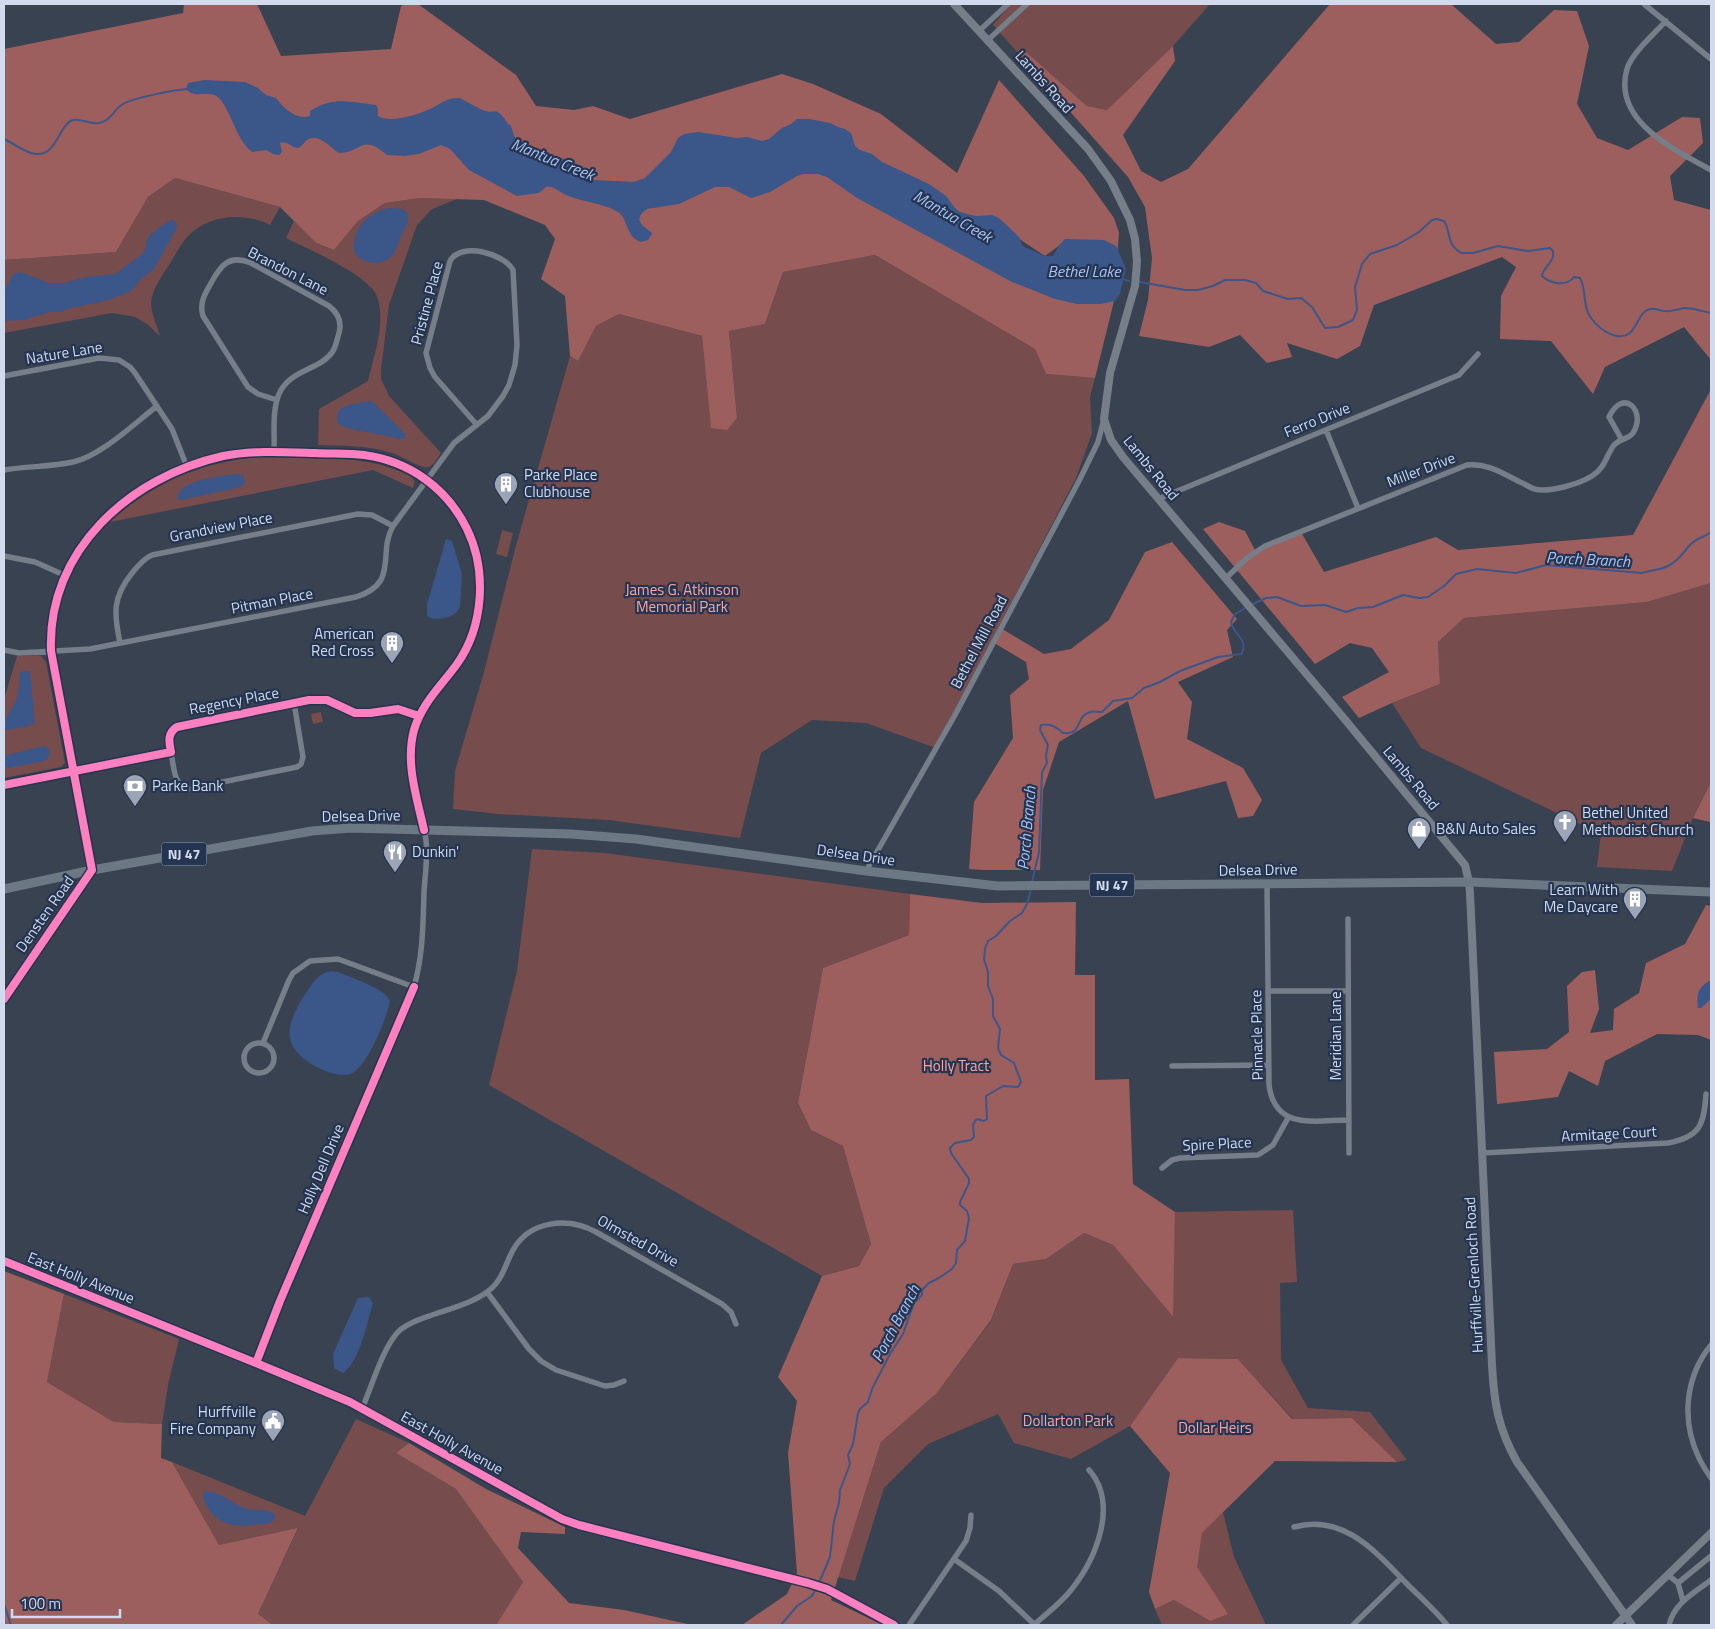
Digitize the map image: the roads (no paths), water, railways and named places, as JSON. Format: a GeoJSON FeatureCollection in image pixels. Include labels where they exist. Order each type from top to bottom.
{"type":"FeatureCollection","features":[{"type":"Feature","properties":{"kind":"main road","name":"Lambs Road"},"geometry":{"type":"LineString","coordinates":[[954,4],[1088,149],[1111,181],[1130,220],[1135,239],[1137,262],[1135,286],[1110,372],[1104,419],[1110,440],[1465,865],[1469,882]]}},
{"type":"Feature","properties":{"kind":"main road","name":"Delsea Drive"},"geometry":{"type":"LineString","coordinates":[[4,889],[92,870],[312,831],[351,828],[571,834],[636,839],[866,871],[998,886],[1469,882],[1711,892]]}},
{"type":"Feature","properties":{"kind":"main road","name":"Hurffville-Grenloch Road"},"geometry":{"type":"LineString","coordinates":[[1469,882],[1493,1382],[1497,1414],[1501,1430],[1517,1462],[1632,1625]]}},
{"type":"Feature","properties":{"kind":"main road"},"geometry":{"type":"LineString","coordinates":[[1616,1625],[1711,1533]]}},
{"type":"Feature","properties":{"kind":"street"},"geometry":{"type":"LineString","coordinates":[[979,31],[1008,4]]}},
{"type":"Feature","properties":{"kind":"street"},"geometry":{"type":"LineString","coordinates":[[988,40],[1026,4]]}},
{"type":"Feature","properties":{"kind":"street"},"geometry":{"type":"LineString","coordinates":[[1644,4],[1711,59]]}},
{"type":"Feature","properties":{"kind":"street"},"geometry":{"type":"LineString","coordinates":[[1666,21],[1639,51],[1627,68],[1625,84],[1628,103],[1636,119],[1664,143],[1711,170]]}},
{"type":"Feature","properties":{"kind":"street","name":"Pristine Place"},"geometry":{"type":"LineString","coordinates":[[427,480],[456,440],[477,425],[488,416],[500,401],[509,385],[514,370],[517,344],[513,270],[508,263],[500,258],[468,250],[459,252],[450,262],[426,354],[432,373],[477,425]]}},
{"type":"Feature","properties":{"kind":"street","name":"Brandon Lane"},"geometry":{"type":"LineString","coordinates":[[232,260],[245,261],[271,274],[329,306],[339,319],[340,329],[335,346],[330,354],[290,379],[276,400],[258,394],[248,387],[203,316],[201,306],[204,296],[220,268],[232,260]]}},
{"type":"Feature","properties":{"kind":"street","name":"Ferro Drive"},"geometry":{"type":"LineString","coordinates":[[1158,498],[1459,376],[1478,354]]}},
{"type":"Feature","properties":{"kind":"street","name":"Nature Lane"},"geometry":{"type":"LineString","coordinates":[[4,376],[99,358],[112,358],[126,364],[133,370],[172,429],[187,467]]}},
{"type":"Feature","properties":{"kind":"street"},"geometry":{"type":"LineString","coordinates":[[274,452],[276,400]]}},
{"type":"Feature","properties":{"kind":"street","name":"Miller Drive"},"geometry":{"type":"LineString","coordinates":[[1225,579],[1240,564],[1265,546],[1467,466],[1476,464],[1493,468],[1535,489],[1560,489],[1593,476],[1606,463],[1615,445],[1631,435],[1638,420],[1634,407],[1624,402],[1613,407],[1609,417],[1622,440]]}},
{"type":"Feature","properties":{"kind":"street"},"geometry":{"type":"LineString","coordinates":[[4,470],[73,462],[85,458],[100,450],[157,406]]}},
{"type":"Feature","properties":{"kind":"street","name":"Bethel Mill Road"},"geometry":{"type":"LineString","coordinates":[[866,871],[954,715],[1076,488],[1098,442],[1104,419]]}},
{"type":"Feature","properties":{"kind":"street"},"geometry":{"type":"LineString","coordinates":[[1326,430],[1358,508]]}},
{"type":"Feature","properties":{"kind":"street","name":"Holly Dell Drive"},"geometry":{"type":"LineString","coordinates":[[92,870],[51,651],[53,615],[58,593],[64,575],[81,546],[111,513],[147,487],[187,467],[232,455],[274,452],[355,454],[380,458],[403,466],[427,480],[450,501],[467,529],[478,562],[480,589],[476,616],[467,646],[455,666],[427,701],[419,716],[413,734],[411,760],[427,857],[420,968],[280,1301],[256,1363]]}},
{"type":"Feature","properties":{"kind":"street","name":"Pitman Place"},"geometry":{"type":"LineString","coordinates":[[4,650],[19,653],[90,649],[363,595],[374,588],[383,574],[386,564],[387,540],[393,526],[427,480]]}},
{"type":"Feature","properties":{"kind":"street","name":"Grandview Place"},"geometry":{"type":"LineString","coordinates":[[120,643],[115,620],[118,597],[126,581],[140,563],[149,556],[164,551],[358,514],[372,514],[393,526]]}},
{"type":"Feature","properties":{"kind":"street"},"geometry":{"type":"LineString","coordinates":[[4,556],[34,562],[64,575]]}},
{"type":"Feature","properties":{"kind":"street","name":"Regency Place"},"geometry":{"type":"LineString","coordinates":[[294,703],[303,756],[301,764],[297,768],[188,788],[182,786],[177,781],[169,735],[176,727],[294,703],[320,699],[327,700],[355,713],[370,713],[398,708],[419,716]]}},
{"type":"Feature","properties":{"kind":"street"},"geometry":{"type":"LineString","coordinates":[[4,785],[171,752]]}},
{"type":"Feature","properties":{"kind":"street","name":"Densten Road"},"geometry":{"type":"LineString","coordinates":[[4,999],[92,870]]}},
{"type":"Feature","properties":{"kind":"street","name":"Pinnacle Place"},"geometry":{"type":"LineString","coordinates":[[1267,884],[1271,1096],[1276,1107],[1288,1118]]}},
{"type":"Feature","properties":{"kind":"street","name":"Meridian Lane"},"geometry":{"type":"LineString","coordinates":[[1348,919],[1349,1153]]}},
{"type":"Feature","properties":{"kind":"street"},"geometry":{"type":"LineString","coordinates":[[263,1043],[289,980],[300,968],[310,961],[338,959],[414,986]]}},
{"type":"Feature","properties":{"kind":"street"},"geometry":{"type":"LineString","coordinates":[[1268,991],[1348,991]]}},
{"type":"Feature","properties":{"kind":"street"},"geometry":{"type":"LineString","coordinates":[[263,1043],[268,1045],[274,1053],[273,1063],[267,1071],[258,1073],[248,1068],[244,1062],[244,1056],[250,1045],[263,1043]]}},
{"type":"Feature","properties":{"kind":"street"},"geometry":{"type":"LineString","coordinates":[[1172,1066],[1269,1065]]}},
{"type":"Feature","properties":{"kind":"street","name":"Armitage Court"},"geometry":{"type":"LineString","coordinates":[[1482,1153],[1680,1141],[1695,1133],[1700,1126],[1705,1112],[1706,1094]]}},
{"type":"Feature","properties":{"kind":"street"},"geometry":{"type":"LineString","coordinates":[[1288,1118],[1300,1120],[1349,1120]]}},
{"type":"Feature","properties":{"kind":"street","name":"Spire Place"},"geometry":{"type":"LineString","coordinates":[[1162,1168],[1172,1160],[1180,1158],[1258,1155],[1273,1145],[1288,1118]]}},
{"type":"Feature","properties":{"kind":"street","name":"Olmsted Drive"},"geometry":{"type":"LineString","coordinates":[[362,1409],[387,1350],[398,1333],[418,1320],[474,1300],[487,1292],[500,1279],[514,1248],[527,1234],[548,1224],[571,1223],[590,1228],[722,1304],[731,1312],[736,1324]]}},
{"type":"Feature","properties":{"kind":"street","name":"East Holly Avenue"},"geometry":{"type":"LineString","coordinates":[[4,1261],[256,1363],[362,1409],[537,1507],[568,1522],[808,1583],[827,1590],[894,1625]]}},
{"type":"Feature","properties":{"kind":"street"},"geometry":{"type":"LineString","coordinates":[[487,1292],[528,1349],[546,1365],[605,1386],[624,1381]]}},
{"type":"Feature","properties":{"kind":"street"},"geometry":{"type":"LineString","coordinates":[[1711,1345],[1704,1354],[1694,1375],[1688,1395],[1688,1419],[1692,1440],[1699,1458],[1711,1478]]}},
{"type":"Feature","properties":{"kind":"street"},"geometry":{"type":"LineString","coordinates":[[954,1559],[999,1591],[1035,1625],[1072,1589],[1085,1570],[1095,1547],[1101,1528],[1103,1504],[1100,1489],[1088,1470]]}},
{"type":"Feature","properties":{"kind":"street"},"geometry":{"type":"LineString","coordinates":[[909,1625],[969,1534],[971,1515]]}},
{"type":"Feature","properties":{"kind":"street"},"geometry":{"type":"LineString","coordinates":[[1294,1527],[1320,1523],[1342,1529],[1370,1548],[1447,1625]]}},
{"type":"Feature","properties":{"kind":"street"},"geometry":{"type":"LineString","coordinates":[[1678,1582],[1711,1556]]}},
{"type":"Feature","properties":{"kind":"street"},"geometry":{"type":"LineString","coordinates":[[1668,1575],[1678,1582],[1683,1601]]}},
{"type":"Feature","properties":{"kind":"street"},"geometry":{"type":"LineString","coordinates":[[1352,1625],[1401,1578]]}},
{"type":"Feature","properties":{"kind":"street"},"geometry":{"type":"LineString","coordinates":[[1669,1625],[1674,1611],[1683,1601],[1711,1580]]}},
{"type":"Feature","properties":{"kind":"water","name":"Bethel Lake"},"geometry":{"type":"Polygon","coordinates":[[[205,80],[245,82],[258,88],[266,95],[276,98],[290,112],[300,117],[310,116],[310,111],[319,106],[342,101],[376,105],[378,116],[398,119],[434,107],[449,99],[459,98],[488,112],[498,112],[511,126],[514,136],[520,143],[530,150],[541,151],[570,161],[583,177],[594,180],[634,182],[645,178],[671,152],[678,138],[684,134],[698,132],[737,138],[747,137],[762,141],[769,139],[797,119],[810,119],[830,123],[851,133],[855,146],[860,150],[872,154],[882,162],[929,184],[946,196],[960,212],[975,216],[992,215],[999,218],[1019,237],[1024,247],[1043,255],[1053,256],[1065,239],[1104,240],[1116,246],[1126,268],[1120,294],[1115,301],[1100,304],[1077,304],[1055,299],[1012,282],[857,198],[827,177],[818,174],[797,176],[770,192],[751,198],[729,187],[715,187],[679,204],[647,209],[641,214],[639,220],[652,234],[648,240],[641,242],[632,236],[621,215],[612,209],[563,194],[552,187],[546,187],[539,193],[517,196],[469,170],[450,149],[441,145],[419,154],[405,156],[387,155],[372,145],[367,144],[339,153],[320,139],[311,138],[298,148],[280,143],[282,152],[279,155],[266,150],[252,152],[242,140],[228,111],[219,98],[211,94],[194,94],[186,89],[188,83],[205,80]]]}},
{"type":"Feature","properties":{"kind":"water"},"geometry":{"type":"Polygon","coordinates":[[[391,208],[402,209],[408,215],[407,223],[394,253],[385,261],[374,263],[359,258],[355,254],[354,246],[355,237],[362,223],[375,213],[391,208]]]}},
{"type":"Feature","properties":{"kind":"water"},"geometry":{"type":"Polygon","coordinates":[[[172,220],[175,221],[177,226],[154,269],[142,278],[131,291],[109,300],[61,312],[50,312],[23,320],[4,321],[4,292],[13,274],[20,272],[49,283],[64,283],[86,277],[115,274],[142,254],[150,236],[172,220]]]}},
{"type":"Feature","properties":{"kind":"water"},"geometry":{"type":"Polygon","coordinates":[[[370,401],[405,434],[405,438],[401,439],[347,428],[340,425],[337,421],[337,415],[343,408],[348,405],[370,401]]]}},
{"type":"Feature","properties":{"kind":"water"},"geometry":{"type":"Polygon","coordinates":[[[234,474],[243,475],[245,482],[241,487],[181,500],[177,499],[179,493],[184,488],[200,480],[234,474]]]}},
{"type":"Feature","properties":{"kind":"water"},"geometry":{"type":"Polygon","coordinates":[[[446,539],[452,541],[462,574],[460,607],[451,616],[439,619],[430,618],[427,616],[427,604],[446,539]]]}},
{"type":"Feature","properties":{"kind":"water"},"geometry":{"type":"Polygon","coordinates":[[[23,671],[30,672],[35,723],[8,730],[5,729],[7,716],[17,698],[20,673],[23,671]]]}},
{"type":"Feature","properties":{"kind":"water"},"geometry":{"type":"Polygon","coordinates":[[[44,746],[49,749],[50,753],[44,761],[8,768],[4,765],[4,759],[7,755],[44,746]]]}},
{"type":"Feature","properties":{"kind":"water"},"geometry":{"type":"Polygon","coordinates":[[[331,971],[359,980],[375,988],[387,996],[390,1001],[381,1028],[366,1059],[360,1067],[347,1075],[328,1072],[309,1062],[294,1049],[290,1036],[295,1012],[309,988],[322,974],[331,971]]]}},
{"type":"Feature","properties":{"kind":"water"},"geometry":{"type":"Polygon","coordinates":[[[1711,980],[1711,999],[1701,1008],[1698,1008],[1697,999],[1699,991],[1703,985],[1711,980]]]}},
{"type":"Feature","properties":{"kind":"water"},"geometry":{"type":"Polygon","coordinates":[[[369,1297],[373,1303],[362,1341],[354,1360],[343,1373],[334,1368],[333,1354],[358,1298],[369,1297]]]}},
{"type":"Feature","properties":{"kind":"water"},"geometry":{"type":"Polygon","coordinates":[[[203,1492],[219,1494],[244,1508],[268,1511],[275,1515],[274,1518],[266,1524],[242,1526],[228,1524],[217,1518],[208,1509],[203,1498],[203,1492]]]}},
{"type":"Feature","properties":{"kind":"waterway","name":"Mantua Creek"},"geometry":{"type":"LineString","coordinates":[[4,139],[27,152],[40,154],[52,147],[64,128],[73,120],[93,123],[103,122],[120,106],[135,99],[187,89]]}},
{"type":"Feature","properties":{"kind":"waterway","name":"Mantua Creek"},"geometry":{"type":"LineString","coordinates":[[1140,282],[1185,290],[1198,290],[1225,280],[1245,280],[1256,283],[1263,291],[1288,299],[1301,298],[1312,307],[1325,328],[1338,327],[1353,320],[1357,310],[1355,287],[1362,264],[1370,254],[1397,245],[1419,232],[1432,220],[1437,219],[1444,221],[1451,242],[1461,253],[1473,253],[1498,246],[1528,251],[1550,248],[1553,251],[1552,259],[1542,276],[1558,283],[1567,282],[1574,277],[1580,278],[1588,313],[1598,326],[1613,335],[1627,335],[1632,331],[1641,315],[1650,309],[1673,311],[1687,308],[1711,313]]}},
{"type":"Feature","properties":{"kind":"waterway","name":"Mantua Creek"},"geometry":{"type":"LineString","coordinates":[[1122,279],[1129,281]]}},
{"type":"Feature","properties":{"kind":"waterway","name":"Porch Branch"},"geometry":{"type":"LineString","coordinates":[[1251,605],[1266,598],[1277,597],[1301,606],[1325,605],[1346,612],[1358,608],[1373,607],[1403,595],[1419,598],[1428,597],[1444,586],[1456,574],[1477,569],[1516,573],[1546,565],[1642,573],[1672,564],[1693,542],[1711,532]]}},
{"type":"Feature","properties":{"kind":"waterway","name":"Porch Branch"},"geometry":{"type":"LineString","coordinates":[[1032,882],[1039,852],[1042,772],[1047,763],[1048,745],[1040,730],[1041,725],[1050,725],[1063,733],[1070,733],[1077,729],[1085,714],[1102,712],[1113,701],[1132,698],[1144,688],[1180,671],[1218,657],[1241,654],[1244,645],[1231,622],[1235,614],[1247,607]]}},
{"type":"Feature","properties":{"kind":"waterway","name":"Porch Branch"},"geometry":{"type":"LineString","coordinates":[[819,1583],[830,1557],[840,1490],[850,1464],[848,1455],[853,1444],[858,1413],[868,1402],[872,1389],[890,1354],[903,1334],[914,1303],[922,1295],[922,1290],[929,1283],[952,1269],[956,1263],[957,1250],[965,1241],[969,1218],[967,1211],[960,1205],[960,1202],[969,1179],[951,1153],[950,1148],[955,1143],[971,1140],[974,1137],[973,1125],[975,1121],[977,1119],[984,1121],[987,1119],[986,1096],[1003,1086],[1018,1087],[1021,1082],[1014,1063],[1001,1055],[998,1048],[1000,1029],[993,1016],[993,999],[988,986],[988,972],[984,959],[988,941],[1022,913],[1027,904],[1031,889]]}},
{"type":"Feature","properties":{"kind":"waterway","name":"Porch Branch"},"geometry":{"type":"LineString","coordinates":[[781,1625],[797,1606],[812,1596],[817,1587]]}},
{"type":"Feature","properties":{"kind":"waterway"},"geometry":{"type":"LineString","coordinates":[[4,1604],[11,1625]]}},
{"type":"Feature","properties":{"kind":"place","name":"Parke Place Clubhouse"},"geometry":{"type":"Point","coordinates":[506,505]}},
{"type":"Feature","properties":{"kind":"place","name":"American Red Cross"},"geometry":{"type":"Point","coordinates":[392,664]}},
{"type":"Feature","properties":{"kind":"place","name":"Parke Bank"},"geometry":{"type":"Point","coordinates":[135,807]}},
{"type":"Feature","properties":{"kind":"place","name":"Bethel United Methodist Church"},"geometry":{"type":"Point","coordinates":[1565,843]}},
{"type":"Feature","properties":{"kind":"place","name":"B&N Auto Sales"},"geometry":{"type":"Point","coordinates":[1419,850]}},
{"type":"Feature","properties":{"kind":"place","name":"Dunkin'"},"geometry":{"type":"Point","coordinates":[395,873]}},
{"type":"Feature","properties":{"kind":"place","name":"Learn With Me Daycare"},"geometry":{"type":"Point","coordinates":[1635,920]}},
{"type":"Feature","properties":{"kind":"place","name":"Hurffville Fire Company"},"geometry":{"type":"Point","coordinates":[273,1442]}},
{"type":"Feature","properties":{"kind":"park label","name":"James G. Atkinson Memorial Park"},"geometry":{"type":"Point","coordinates":[682,598]}},
{"type":"Feature","properties":{"kind":"park label","name":"Holly Tract"},"geometry":{"type":"Point","coordinates":[956,1066]}},
{"type":"Feature","properties":{"kind":"park label","name":"Dollarton Park"},"geometry":{"type":"Point","coordinates":[1068,1421]}},
{"type":"Feature","properties":{"kind":"park label","name":"Dollar Heirs"},"geometry":{"type":"Point","coordinates":[1215,1428]}}]}
